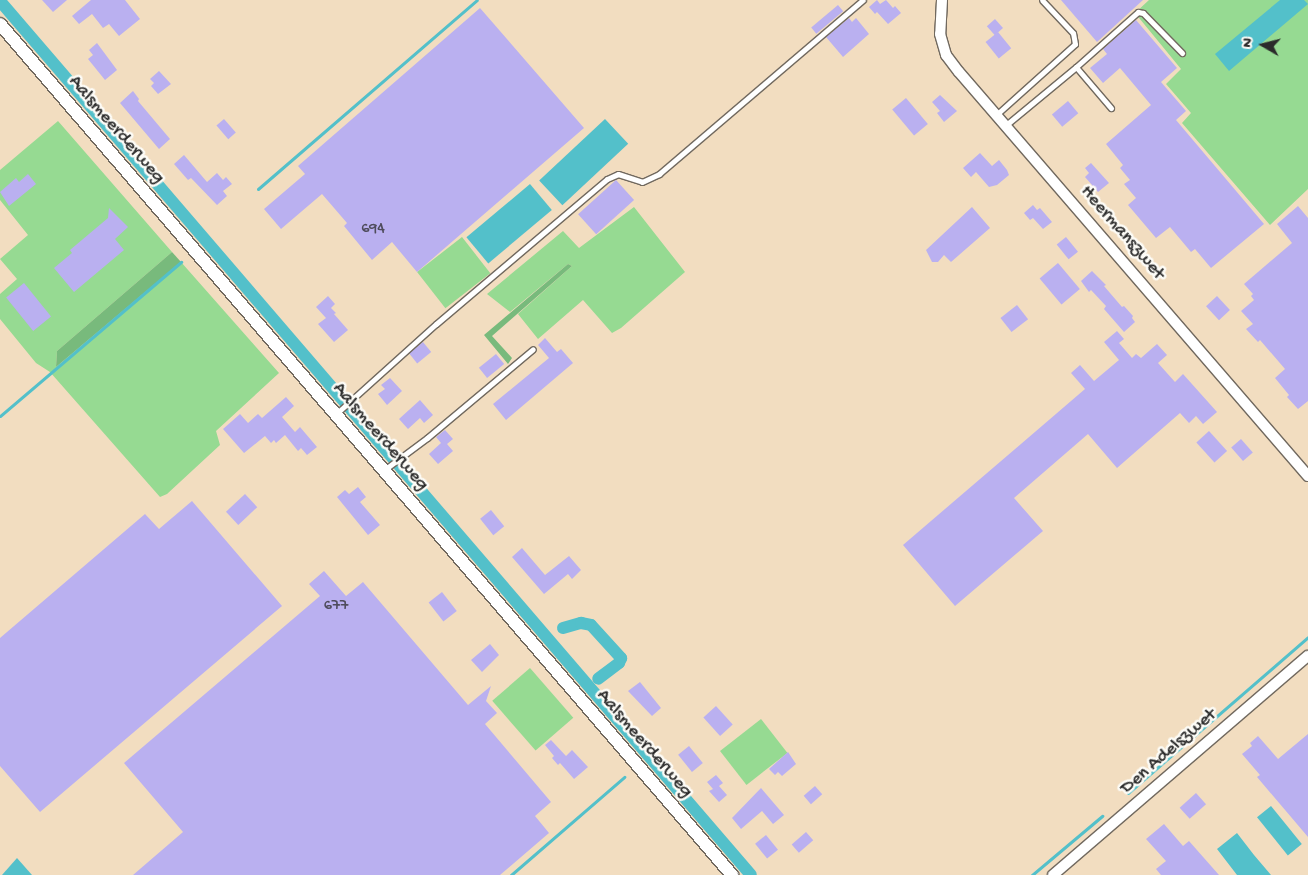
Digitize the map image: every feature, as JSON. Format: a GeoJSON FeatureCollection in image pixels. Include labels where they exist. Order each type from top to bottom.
{"type":"FeatureCollection","features":[{"type":"Feature","properties":{"kind":"street","name":"Heermanszwet"},"geometry":{"type":"LineString","coordinates":[[942,0],[940,34],[946,55],[1308,476]]}},
{"type":"Feature","properties":{"kind":"street","name":"Aalsmeerderweg"},"geometry":{"type":"LineString","coordinates":[[0,24],[388,467],[732,875]]}},
{"type":"Feature","properties":{"kind":"street","name":"Den Adelszwet"},"geometry":{"type":"LineString","coordinates":[[1053,875],[1308,656]]}},
{"type":"Feature","properties":{"kind":"lane"},"geometry":{"type":"LineString","coordinates":[[338,412],[436,324],[607,179],[618,174],[642,182],[659,174],[863,0]]}},
{"type":"Feature","properties":{"kind":"lane"},"geometry":{"type":"LineString","coordinates":[[996,115],[1075,44],[1076,39],[1073,34],[1042,0]]}},
{"type":"Feature","properties":{"kind":"lane"},"geometry":{"type":"LineString","coordinates":[[1006,125],[1138,12],[1143,13],[1182,53]]}},
{"type":"Feature","properties":{"kind":"lane"},"geometry":{"type":"LineString","coordinates":[[1076,67],[1111,108]]}},
{"type":"Feature","properties":{"kind":"lane"},"geometry":{"type":"LineString","coordinates":[[388,467],[427,438],[533,349]]}},
{"type":"Feature","properties":{"kind":"green space"},"geometry":{"type":"Polygon","coordinates":[[[1149,0],[1308,0],[1308,189],[1270,225],[1182,123],[1191,113],[1166,84],[1181,69],[1135,13],[1149,0]]]}},
{"type":"Feature","properties":{"kind":"green space"},"geometry":{"type":"Polygon","coordinates":[[[58,121],[172,252],[57,351],[56,367],[181,262],[279,373],[216,431],[220,445],[167,494],[160,497],[50,372],[36,363],[0,319],[0,294],[17,279],[0,259],[28,235],[0,200],[0,170],[58,121]]]}},
{"type":"Feature","properties":{"kind":"green space"},"geometry":{"type":"Polygon","coordinates":[[[634,207],[685,272],[621,328],[612,333],[583,300],[538,339],[518,314],[572,266],[568,264],[510,312],[487,294],[563,231],[579,248],[634,207]]]}},
{"type":"Feature","properties":{"kind":"green space"},"geometry":{"type":"Polygon","coordinates":[[[462,237],[490,273],[445,308],[417,272],[462,237]]]}},
{"type":"Feature","properties":{"kind":"green space"},"geometry":{"type":"Polygon","coordinates":[[[172,252],[181,262],[56,367],[57,351],[172,252]]]}},
{"type":"Feature","properties":{"kind":"green space"},"geometry":{"type":"Polygon","coordinates":[[[568,264],[572,266],[492,336],[512,358],[508,364],[484,335],[568,264]]]}},
{"type":"Feature","properties":{"kind":"green space"},"geometry":{"type":"Polygon","coordinates":[[[530,668],[573,718],[536,751],[492,701],[530,668]]]}},
{"type":"Feature","properties":{"kind":"green space"},"geometry":{"type":"Polygon","coordinates":[[[761,719],[787,753],[746,785],[720,751],[761,719]]]}},
{"type":"Feature","properties":{"kind":"water"},"geometry":{"type":"Polygon","coordinates":[[[1280,0],[1304,0],[1308,4],[1229,71],[1215,54],[1280,0]]]}},
{"type":"Feature","properties":{"kind":"water"},"geometry":{"type":"Polygon","coordinates":[[[605,119],[628,144],[562,205],[539,180],[605,119]]]}},
{"type":"Feature","properties":{"kind":"water"},"geometry":{"type":"Polygon","coordinates":[[[530,184],[552,210],[488,263],[466,237],[530,184]]]}},
{"type":"Feature","properties":{"kind":"water"},"geometry":{"type":"Polygon","coordinates":[[[1271,806],[1302,844],[1288,855],[1257,817],[1271,806]]]}},
{"type":"Feature","properties":{"kind":"water"},"geometry":{"type":"Polygon","coordinates":[[[1237,833],[1271,875],[1237,875],[1217,849],[1237,833]]]}},
{"type":"Feature","properties":{"kind":"water"},"geometry":{"type":"Polygon","coordinates":[[[17,858],[32,875],[2,875],[17,858]]]}},
{"type":"Feature","properties":{"kind":"building"},"geometry":{"type":"Polygon","coordinates":[[[42,0],[67,0],[53,12],[42,0]]]}},
{"type":"Feature","properties":{"kind":"building"},"geometry":{"type":"Polygon","coordinates":[[[91,0],[125,0],[140,19],[119,36],[109,24],[103,28],[92,14],[79,24],[72,16],[91,0]]]}},
{"type":"Feature","properties":{"kind":"building"},"geometry":{"type":"Polygon","coordinates":[[[877,0],[880,4],[886,0],[901,13],[888,24],[877,12],[875,14],[869,7],[877,0]]]}},
{"type":"Feature","properties":{"kind":"building"},"geometry":{"type":"Polygon","coordinates":[[[1061,0],[1143,0],[1097,42],[1061,0]]]}},
{"type":"Feature","properties":{"kind":"building"},"geometry":{"type":"Polygon","coordinates":[[[838,5],[843,11],[816,34],[811,27],[838,5]]]}},
{"type":"Feature","properties":{"kind":"building"},"geometry":{"type":"Polygon","coordinates":[[[480,8],[584,128],[417,272],[392,242],[372,260],[344,226],[347,223],[322,194],[281,229],[264,209],[305,174],[298,166],[480,8]]]}},
{"type":"Feature","properties":{"kind":"building"},"geometry":{"type":"Polygon","coordinates":[[[849,18],[852,22],[856,18],[869,34],[843,57],[826,37],[849,18]]]}},
{"type":"Feature","properties":{"kind":"building"},"geometry":{"type":"Polygon","coordinates":[[[995,19],[1003,28],[995,35],[987,26],[995,19]]]}},
{"type":"Feature","properties":{"kind":"building"},"geometry":{"type":"Polygon","coordinates":[[[1136,20],[1177,68],[1161,82],[1186,111],[1176,120],[1264,224],[1211,268],[1195,249],[1191,252],[1170,227],[1156,238],[1128,205],[1136,198],[1124,184],[1130,180],[1120,168],[1123,165],[1106,144],[1151,105],[1120,68],[1103,83],[1090,68],[1107,54],[1103,49],[1136,20]]]}},
{"type":"Feature","properties":{"kind":"building"},"geometry":{"type":"Polygon","coordinates":[[[998,32],[1011,48],[999,58],[986,42],[998,32]]]}},
{"type":"Feature","properties":{"kind":"building"},"geometry":{"type":"Polygon","coordinates":[[[97,43],[117,70],[105,80],[88,59],[93,55],[89,50],[97,43]]]}},
{"type":"Feature","properties":{"kind":"building"},"geometry":{"type":"Polygon","coordinates":[[[159,71],[171,84],[158,94],[151,86],[154,83],[150,79],[159,71]]]}},
{"type":"Feature","properties":{"kind":"building"},"geometry":{"type":"Polygon","coordinates":[[[133,91],[139,99],[138,101],[170,139],[159,149],[120,103],[133,91]]]}},
{"type":"Feature","properties":{"kind":"building"},"geometry":{"type":"Polygon","coordinates":[[[940,95],[957,111],[944,122],[937,113],[940,111],[932,102],[940,95]]]}},
{"type":"Feature","properties":{"kind":"building"},"geometry":{"type":"Polygon","coordinates":[[[906,98],[928,124],[914,136],[892,110],[906,98]]]}},
{"type":"Feature","properties":{"kind":"building"},"geometry":{"type":"Polygon","coordinates":[[[1068,101],[1078,113],[1062,127],[1052,114],[1068,101]]]}},
{"type":"Feature","properties":{"kind":"building"},"geometry":{"type":"Polygon","coordinates":[[[224,119],[236,133],[228,139],[216,126],[224,119]]]}},
{"type":"Feature","properties":{"kind":"building"},"geometry":{"type":"Polygon","coordinates":[[[980,153],[992,166],[999,160],[1009,175],[997,185],[989,187],[976,172],[971,177],[963,168],[980,153]]]}},
{"type":"Feature","properties":{"kind":"building"},"geometry":{"type":"Polygon","coordinates":[[[184,155],[207,182],[217,173],[223,180],[226,177],[232,184],[223,191],[227,196],[217,205],[191,178],[188,180],[174,164],[184,155]]]}},
{"type":"Feature","properties":{"kind":"building"},"geometry":{"type":"Polygon","coordinates":[[[1091,163],[1109,183],[1098,192],[1085,177],[1089,173],[1085,168],[1091,163]]]}},
{"type":"Feature","properties":{"kind":"building"},"geometry":{"type":"Polygon","coordinates":[[[28,174],[36,184],[9,206],[0,192],[16,178],[19,182],[28,174]]]}},
{"type":"Feature","properties":{"kind":"building"},"geometry":{"type":"Polygon","coordinates":[[[616,180],[634,200],[596,234],[578,214],[616,180]]]}},
{"type":"Feature","properties":{"kind":"building"},"geometry":{"type":"Polygon","coordinates":[[[1033,205],[1037,210],[1040,208],[1052,222],[1043,229],[1033,218],[1030,220],[1024,213],[1033,205]]]}},
{"type":"Feature","properties":{"kind":"building"},"geometry":{"type":"Polygon","coordinates":[[[1298,206],[1308,218],[1308,401],[1298,409],[1287,397],[1289,395],[1275,378],[1285,369],[1260,340],[1258,342],[1246,329],[1253,324],[1241,311],[1254,300],[1251,296],[1253,294],[1244,284],[1292,243],[1277,224],[1298,206]]]}},
{"type":"Feature","properties":{"kind":"building"},"geometry":{"type":"Polygon","coordinates":[[[972,207],[990,228],[951,262],[944,255],[938,262],[932,262],[926,250],[972,207]]]}},
{"type":"Feature","properties":{"kind":"building"},"geometry":{"type":"Polygon","coordinates":[[[109,208],[128,227],[115,239],[124,250],[74,292],[54,268],[72,253],[70,250],[108,218],[109,208]]]}},
{"type":"Feature","properties":{"kind":"building"},"geometry":{"type":"Polygon","coordinates":[[[1066,237],[1078,252],[1069,259],[1057,245],[1066,237]]]}},
{"type":"Feature","properties":{"kind":"building"},"geometry":{"type":"Polygon","coordinates":[[[1058,263],[1080,289],[1061,304],[1040,278],[1058,263]]]}},
{"type":"Feature","properties":{"kind":"building"},"geometry":{"type":"Polygon","coordinates":[[[1092,271],[1106,285],[1104,286],[1122,307],[1124,306],[1133,316],[1132,318],[1135,322],[1124,332],[1104,309],[1106,306],[1091,290],[1089,292],[1081,281],[1092,271]]]}},
{"type":"Feature","properties":{"kind":"building"},"geometry":{"type":"Polygon","coordinates":[[[24,283],[51,316],[33,331],[6,297],[24,283]]]}},
{"type":"Feature","properties":{"kind":"building"},"geometry":{"type":"Polygon","coordinates":[[[328,296],[335,304],[331,308],[336,313],[334,314],[348,330],[334,342],[318,324],[326,318],[316,307],[328,296]]]}},
{"type":"Feature","properties":{"kind":"building"},"geometry":{"type":"Polygon","coordinates":[[[1217,296],[1230,310],[1219,320],[1206,306],[1217,296]]]}},
{"type":"Feature","properties":{"kind":"building"},"geometry":{"type":"Polygon","coordinates":[[[1017,305],[1028,319],[1012,332],[1000,318],[1017,305]]]}},
{"type":"Feature","properties":{"kind":"building"},"geometry":{"type":"Polygon","coordinates":[[[1117,331],[1124,339],[1119,343],[1132,358],[1136,354],[1141,358],[1157,344],[1167,355],[1158,363],[1175,382],[1183,374],[1217,412],[1203,424],[1196,416],[1189,423],[1180,413],[1117,468],[1088,434],[1014,498],[1043,531],[955,606],[903,545],[1085,389],[1071,373],[1080,365],[1094,381],[1119,360],[1104,342],[1117,331]]]}},
{"type":"Feature","properties":{"kind":"building"},"geometry":{"type":"Polygon","coordinates":[[[545,338],[557,352],[561,349],[573,363],[506,420],[493,404],[549,358],[538,345],[545,338]]]}},
{"type":"Feature","properties":{"kind":"building"},"geometry":{"type":"Polygon","coordinates":[[[423,342],[431,352],[417,363],[409,353],[423,342]]]}},
{"type":"Feature","properties":{"kind":"building"},"geometry":{"type":"Polygon","coordinates":[[[496,354],[504,364],[487,378],[479,368],[496,354]]]}},
{"type":"Feature","properties":{"kind":"building"},"geometry":{"type":"Polygon","coordinates":[[[390,378],[402,391],[387,405],[378,394],[385,389],[381,385],[390,378]]]}},
{"type":"Feature","properties":{"kind":"building"},"geometry":{"type":"Polygon","coordinates":[[[286,397],[294,406],[282,417],[295,432],[300,427],[317,447],[307,455],[301,448],[298,451],[285,435],[276,443],[274,440],[271,443],[265,436],[244,453],[223,429],[240,414],[248,423],[258,414],[262,418],[286,397]]]}},
{"type":"Feature","properties":{"kind":"building"},"geometry":{"type":"Polygon","coordinates":[[[420,400],[433,415],[424,423],[420,418],[408,429],[399,419],[420,400]]]}},
{"type":"Feature","properties":{"kind":"building"},"geometry":{"type":"Polygon","coordinates":[[[445,430],[453,439],[447,444],[453,451],[438,464],[429,454],[441,443],[436,437],[445,430]]]}},
{"type":"Feature","properties":{"kind":"building"},"geometry":{"type":"Polygon","coordinates":[[[1209,431],[1227,451],[1214,462],[1196,442],[1209,431]]]}},
{"type":"Feature","properties":{"kind":"building"},"geometry":{"type":"Polygon","coordinates":[[[1241,439],[1253,453],[1243,461],[1231,448],[1241,439]]]}},
{"type":"Feature","properties":{"kind":"building"},"geometry":{"type":"Polygon","coordinates":[[[358,487],[366,497],[360,502],[380,525],[368,535],[337,497],[345,490],[349,494],[358,487]]]}},
{"type":"Feature","properties":{"kind":"building"},"geometry":{"type":"Polygon","coordinates":[[[245,494],[257,507],[238,525],[226,512],[245,494]]]}},
{"type":"Feature","properties":{"kind":"building"},"geometry":{"type":"Polygon","coordinates":[[[192,501],[282,606],[40,812],[0,766],[0,638],[145,514],[159,529],[192,501]]]}},
{"type":"Feature","properties":{"kind":"building"},"geometry":{"type":"Polygon","coordinates":[[[491,510],[504,526],[493,535],[480,519],[491,510]]]}},
{"type":"Feature","properties":{"kind":"building"},"geometry":{"type":"Polygon","coordinates":[[[522,548],[545,575],[569,556],[581,570],[572,579],[568,574],[544,594],[512,557],[522,548]]]}},
{"type":"Feature","properties":{"kind":"building"},"geometry":{"type":"Polygon","coordinates":[[[324,571],[346,596],[363,582],[468,705],[491,686],[486,701],[497,713],[485,724],[551,802],[535,816],[549,833],[500,875],[133,875],[183,832],[124,763],[320,596],[309,584],[324,571]]]}},
{"type":"Feature","properties":{"kind":"building"},"geometry":{"type":"Polygon","coordinates":[[[442,592],[457,611],[443,621],[429,602],[442,592]]]}},
{"type":"Feature","properties":{"kind":"building"},"geometry":{"type":"Polygon","coordinates":[[[490,644],[499,655],[482,672],[471,660],[490,644]]]}},
{"type":"Feature","properties":{"kind":"building"},"geometry":{"type":"Polygon","coordinates":[[[640,682],[661,708],[652,716],[628,691],[640,682]]]}},
{"type":"Feature","properties":{"kind":"building"},"geometry":{"type":"Polygon","coordinates":[[[716,706],[733,725],[720,736],[703,717],[716,706]]]}},
{"type":"Feature","properties":{"kind":"building"},"geometry":{"type":"Polygon","coordinates":[[[1308,734],[1308,837],[1257,777],[1260,775],[1242,754],[1252,746],[1250,743],[1258,736],[1278,759],[1308,734]]]}},
{"type":"Feature","properties":{"kind":"building"},"geometry":{"type":"Polygon","coordinates":[[[551,740],[566,756],[572,750],[588,767],[574,779],[560,763],[558,765],[552,758],[554,756],[545,745],[551,740]]]}},
{"type":"Feature","properties":{"kind":"building"},"geometry":{"type":"Polygon","coordinates":[[[689,746],[703,763],[692,772],[678,755],[689,746]]]}},
{"type":"Feature","properties":{"kind":"building"},"geometry":{"type":"Polygon","coordinates":[[[788,752],[796,764],[782,776],[778,772],[775,775],[769,769],[788,752]]]}},
{"type":"Feature","properties":{"kind":"building"},"geometry":{"type":"Polygon","coordinates":[[[716,775],[723,783],[719,786],[727,795],[719,802],[709,791],[713,789],[707,782],[716,775]]]}},
{"type":"Feature","properties":{"kind":"building"},"geometry":{"type":"Polygon","coordinates":[[[815,786],[822,794],[811,804],[804,796],[815,786]]]}},
{"type":"Feature","properties":{"kind":"building"},"geometry":{"type":"Polygon","coordinates":[[[761,788],[784,815],[773,824],[762,811],[741,829],[732,818],[761,788]]]}},
{"type":"Feature","properties":{"kind":"building"},"geometry":{"type":"Polygon","coordinates":[[[1196,793],[1206,804],[1190,819],[1180,808],[1196,793]]]}},
{"type":"Feature","properties":{"kind":"building"},"geometry":{"type":"Polygon","coordinates":[[[1164,824],[1183,846],[1189,841],[1219,875],[1161,875],[1156,869],[1166,861],[1146,839],[1164,824]]]}},
{"type":"Feature","properties":{"kind":"building"},"geometry":{"type":"Polygon","coordinates":[[[806,832],[813,840],[799,853],[792,844],[806,832]]]}},
{"type":"Feature","properties":{"kind":"building"},"geometry":{"type":"Polygon","coordinates":[[[766,835],[778,850],[767,859],[755,844],[766,835]]]}},
{"type":"Feature","properties":{"kind":"waterway"},"geometry":{"type":"LineString","coordinates":[[258,189],[477,0]]}},
{"type":"Feature","properties":{"kind":"waterway"},"geometry":{"type":"LineString","coordinates":[[0,1],[751,875]]}},
{"type":"Feature","properties":{"kind":"waterway"},"geometry":{"type":"LineString","coordinates":[[0,416],[181,262]]}},
{"type":"Feature","properties":{"kind":"waterway"},"geometry":{"type":"LineString","coordinates":[[563,628],[581,623],[591,625],[621,658],[619,663],[598,679]]}},
{"type":"Feature","properties":{"kind":"waterway"},"geometry":{"type":"LineString","coordinates":[[1128,793],[1308,637]]}},
{"type":"Feature","properties":{"kind":"waterway"},"geometry":{"type":"LineString","coordinates":[[511,875],[624,777]]}},
{"type":"Feature","properties":{"kind":"waterway"},"geometry":{"type":"LineString","coordinates":[[1032,875],[1102,816]]}}]}
